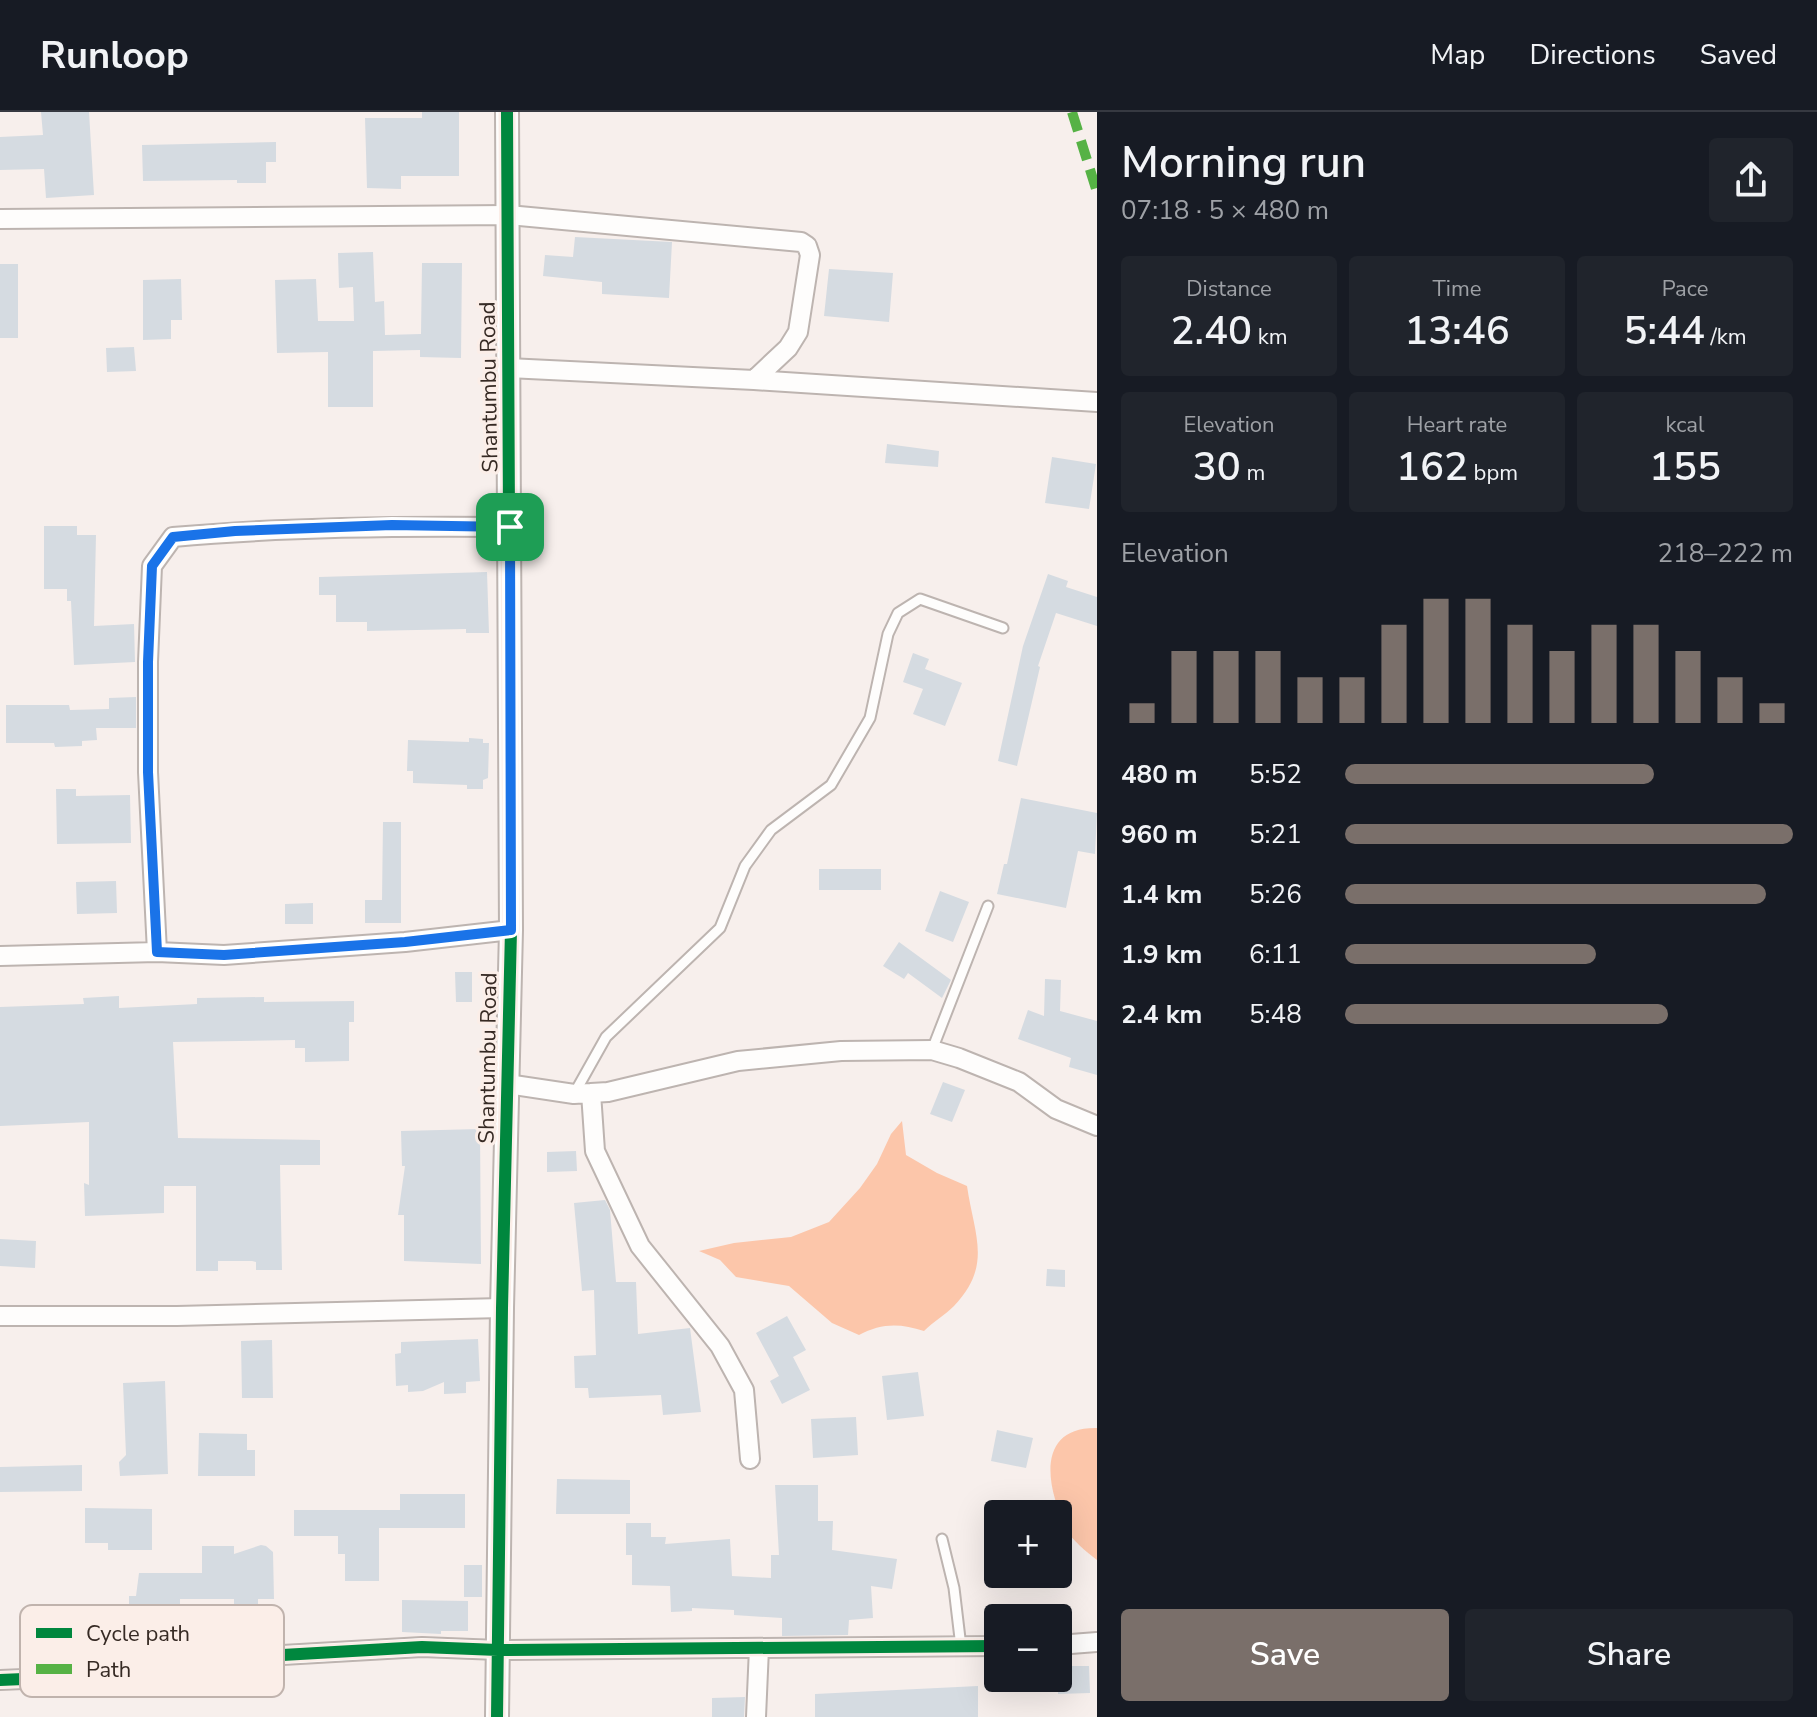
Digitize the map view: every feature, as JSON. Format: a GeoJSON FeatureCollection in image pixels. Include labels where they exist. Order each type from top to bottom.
{"type":"FeatureCollection","features":[{"type":"Feature","properties":{"kind":"street","name":"Shantumbu Road"},"geometry":{"type":"LineString","coordinates":[[497,1717],[511,930],[507,112]]}},
{"type":"Feature","properties":{"kind":"street"},"geometry":{"type":"LineString","coordinates":[[0,219],[508,215],[801,242],[807,246],[810,255],[798,332],[788,348],[754,380]]}},
{"type":"Feature","properties":{"kind":"street"},"geometry":{"type":"LineString","coordinates":[[508,368],[1097,402]]}},
{"type":"Feature","properties":{"kind":"street"},"geometry":{"type":"LineString","coordinates":[[157,952],[148,772],[148,662],[152,566],[173,537],[235,531],[392,525],[510,527]]}},
{"type":"Feature","properties":{"kind":"street"},"geometry":{"type":"LineString","coordinates":[[0,956],[157,952],[224,955],[405,942],[511,930]]}},
{"type":"Feature","properties":{"kind":"street"},"geometry":{"type":"LineString","coordinates":[[507,1084],[582,1093],[608,1092],[738,1061],[841,1051],[932,1050],[1019,1082],[1056,1109],[1097,1126]]}},
{"type":"Feature","properties":{"kind":"street"},"geometry":{"type":"LineString","coordinates":[[582,1093],[595,1151],[640,1246],[720,1346],[744,1390],[750,1459]]}},
{"type":"Feature","properties":{"kind":"street"},"geometry":{"type":"LineString","coordinates":[[0,1316],[177,1316],[502,1308]]}},
{"type":"Feature","properties":{"kind":"street"},"geometry":{"type":"LineString","coordinates":[[1072,1644],[1097,1642]]}},
{"type":"Feature","properties":{"kind":"street"},"geometry":{"type":"LineString","coordinates":[[284,1656],[422,1647],[498,1650],[984,1646]]}},
{"type":"Feature","properties":{"kind":"street"},"geometry":{"type":"LineString","coordinates":[[756,1717],[759,1648]]}},
{"type":"Feature","properties":{"kind":"street"},"geometry":{"type":"LineString","coordinates":[[0,1680],[20,1679]]}},
{"type":"Feature","properties":{"kind":"lane"},"geometry":{"type":"LineString","coordinates":[[582,1093],[606,1037],[720,928],[745,866],[771,830],[831,785],[870,718],[888,634],[898,613],[920,599],[1003,628]]}},
{"type":"Feature","properties":{"kind":"lane"},"geometry":{"type":"LineString","coordinates":[[932,1050],[988,906]]}},
{"type":"Feature","properties":{"kind":"lane"},"geometry":{"type":"LineString","coordinates":[[942,1539],[954,1588],[961,1647]]}},
{"type":"Feature","properties":{"kind":"shaded area"},"geometry":{"type":"Polygon","coordinates":[[[902,1121],[906,1155],[967,1186],[978,1249],[973,1277],[966,1291],[954,1306],[924,1331],[891,1326],[875,1328],[859,1335],[832,1323],[789,1286],[736,1277],[720,1260],[699,1251],[734,1243],[791,1237],[829,1222],[860,1188],[877,1164],[891,1134],[902,1121]]]}},
{"type":"Feature","properties":{"kind":"shaded area"},"geometry":{"type":"Polygon","coordinates":[[[1097,1428],[1097,1560],[1072,1538],[1072,1500],[1055,1500],[1050,1472],[1051,1460],[1061,1440],[1069,1433],[1097,1428]]]}},
{"type":"Feature","properties":{"kind":"building"},"geometry":{"type":"Polygon","coordinates":[[[41,112],[89,112],[94,195],[46,198],[44,169],[0,170],[0,137],[43,135],[41,112]]]}},
{"type":"Feature","properties":{"kind":"building"},"geometry":{"type":"Polygon","coordinates":[[[422,112],[459,112],[459,176],[401,176],[401,189],[367,188],[365,118],[422,118],[422,112]]]}},
{"type":"Feature","properties":{"kind":"building"},"geometry":{"type":"Polygon","coordinates":[[[276,142],[276,162],[266,162],[266,183],[237,183],[237,180],[143,181],[142,145],[276,142]]]}},
{"type":"Feature","properties":{"kind":"building"},"geometry":{"type":"Polygon","coordinates":[[[575,237],[672,242],[669,298],[602,294],[602,282],[543,276],[545,255],[573,257],[575,237]]]}},
{"type":"Feature","properties":{"kind":"building"},"geometry":{"type":"Polygon","coordinates":[[[373,252],[375,302],[384,301],[385,335],[421,334],[422,263],[462,263],[461,358],[420,357],[420,350],[373,351],[373,407],[328,407],[328,352],[277,353],[275,280],[316,279],[318,321],[354,321],[353,287],[339,288],[338,253],[373,252]]]}},
{"type":"Feature","properties":{"kind":"building"},"geometry":{"type":"Polygon","coordinates":[[[0,264],[18,264],[18,338],[0,338],[0,264]]]}},
{"type":"Feature","properties":{"kind":"building"},"geometry":{"type":"Polygon","coordinates":[[[829,269],[893,273],[889,322],[824,316],[829,269]]]}},
{"type":"Feature","properties":{"kind":"building"},"geometry":{"type":"Polygon","coordinates":[[[181,279],[182,320],[171,320],[171,339],[143,340],[143,280],[181,279]]]}},
{"type":"Feature","properties":{"kind":"building"},"geometry":{"type":"Polygon","coordinates":[[[134,347],[136,371],[107,372],[106,348],[134,347]]]}},
{"type":"Feature","properties":{"kind":"building"},"geometry":{"type":"Polygon","coordinates":[[[887,444],[939,451],[938,467],[885,463],[887,444]]]}},
{"type":"Feature","properties":{"kind":"building"},"geometry":{"type":"Polygon","coordinates":[[[1052,457],[1096,464],[1089,509],[1045,503],[1052,457]]]}},
{"type":"Feature","properties":{"kind":"building"},"geometry":{"type":"Polygon","coordinates":[[[44,526],[77,526],[77,535],[96,535],[94,626],[134,624],[135,662],[74,665],[71,601],[67,601],[67,589],[44,589],[44,526]]]}},
{"type":"Feature","properties":{"kind":"building"},"geometry":{"type":"Polygon","coordinates":[[[487,572],[489,633],[466,633],[466,629],[367,631],[367,622],[336,622],[336,595],[319,595],[319,577],[487,572]]]}},
{"type":"Feature","properties":{"kind":"building"},"geometry":{"type":"Polygon","coordinates":[[[1048,574],[1068,581],[1066,587],[1097,597],[1097,626],[1056,613],[1038,666],[1017,766],[998,761],[1023,646],[1048,574]]]}},
{"type":"Feature","properties":{"kind":"building"},"geometry":{"type":"Polygon","coordinates":[[[913,653],[929,659],[925,669],[962,683],[945,726],[913,714],[923,689],[903,682],[913,653]]]}},
{"type":"Feature","properties":{"kind":"building"},"geometry":{"type":"Polygon","coordinates":[[[136,697],[136,728],[96,728],[97,740],[82,741],[82,746],[6,743],[6,705],[69,705],[70,710],[109,709],[109,698],[136,697]]]}},
{"type":"Feature","properties":{"kind":"building"},"geometry":{"type":"Polygon","coordinates":[[[469,738],[483,739],[483,743],[489,743],[488,778],[483,780],[483,789],[467,789],[467,785],[413,783],[413,771],[407,771],[408,740],[469,742],[469,738]]]}},
{"type":"Feature","properties":{"kind":"building"},"geometry":{"type":"Polygon","coordinates":[[[56,789],[76,789],[76,796],[130,795],[131,843],[57,844],[56,789]]]}},
{"type":"Feature","properties":{"kind":"building"},"geometry":{"type":"Polygon","coordinates":[[[1021,798],[1097,813],[1095,854],[1078,851],[1066,908],[997,894],[1004,864],[1007,864],[1021,798]]]}},
{"type":"Feature","properties":{"kind":"building"},"geometry":{"type":"Polygon","coordinates":[[[383,822],[401,822],[401,923],[365,923],[365,900],[382,900],[383,822]]]}},
{"type":"Feature","properties":{"kind":"building"},"geometry":{"type":"Polygon","coordinates":[[[819,869],[881,869],[881,890],[819,890],[819,869]]]}},
{"type":"Feature","properties":{"kind":"building"},"geometry":{"type":"Polygon","coordinates":[[[116,881],[117,913],[77,914],[76,882],[116,881]]]}},
{"type":"Feature","properties":{"kind":"building"},"geometry":{"type":"Polygon","coordinates":[[[940,891],[969,902],[953,942],[925,931],[940,891]]]}},
{"type":"Feature","properties":{"kind":"building"},"geometry":{"type":"Polygon","coordinates":[[[313,903],[313,924],[285,924],[285,904],[313,903]]]}},
{"type":"Feature","properties":{"kind":"building"},"geometry":{"type":"Polygon","coordinates":[[[899,942],[951,980],[942,998],[908,973],[904,979],[883,966],[899,942]]]}},
{"type":"Feature","properties":{"kind":"building"},"geometry":{"type":"Polygon","coordinates":[[[455,972],[472,972],[472,1002],[456,1002],[455,972]]]}},
{"type":"Feature","properties":{"kind":"building"},"geometry":{"type":"Polygon","coordinates":[[[1045,979],[1061,980],[1060,1011],[1097,1021],[1097,1075],[1069,1067],[1071,1058],[1018,1039],[1028,1010],[1044,1016],[1045,979]]]}},
{"type":"Feature","properties":{"kind":"building"},"geometry":{"type":"Polygon","coordinates":[[[119,996],[119,1008],[197,1004],[197,998],[264,997],[264,1002],[354,1001],[354,1022],[349,1022],[349,1061],[305,1062],[305,1048],[295,1048],[295,1040],[173,1042],[178,1138],[320,1140],[320,1165],[280,1165],[282,1270],[256,1270],[256,1262],[252,1261],[218,1261],[218,1271],[196,1271],[196,1186],[164,1186],[164,1213],[85,1216],[84,1183],[89,1185],[89,1122],[0,1126],[0,1007],[84,1004],[83,998],[119,996]]]}},
{"type":"Feature","properties":{"kind":"building"},"geometry":{"type":"Polygon","coordinates":[[[943,1082],[965,1090],[952,1122],[930,1114],[943,1082]]]}},
{"type":"Feature","properties":{"kind":"building"},"geometry":{"type":"Polygon","coordinates":[[[480,1129],[481,1264],[404,1261],[404,1215],[398,1215],[405,1166],[402,1166],[401,1131],[480,1129]]]}},
{"type":"Feature","properties":{"kind":"building"},"geometry":{"type":"Polygon","coordinates":[[[576,1151],[577,1171],[547,1172],[547,1152],[576,1151]]]}},
{"type":"Feature","properties":{"kind":"building"},"geometry":{"type":"Polygon","coordinates":[[[605,1200],[610,1210],[616,1282],[636,1282],[638,1334],[690,1328],[701,1412],[663,1415],[661,1395],[589,1398],[588,1388],[575,1388],[574,1356],[596,1355],[594,1290],[582,1291],[574,1203],[605,1200]]]}},
{"type":"Feature","properties":{"kind":"building"},"geometry":{"type":"Polygon","coordinates":[[[0,1239],[36,1241],[35,1268],[0,1266],[0,1239]]]}},
{"type":"Feature","properties":{"kind":"building"},"geometry":{"type":"Polygon","coordinates":[[[1047,1269],[1065,1270],[1065,1287],[1046,1286],[1047,1269]]]}},
{"type":"Feature","properties":{"kind":"building"},"geometry":{"type":"Polygon","coordinates":[[[787,1316],[806,1350],[793,1357],[810,1390],[782,1404],[770,1381],[779,1376],[756,1333],[787,1316]]]}},
{"type":"Feature","properties":{"kind":"building"},"geometry":{"type":"Polygon","coordinates":[[[478,1339],[480,1381],[466,1382],[466,1393],[444,1394],[444,1382],[423,1391],[408,1392],[408,1385],[396,1386],[395,1354],[401,1353],[401,1342],[478,1339]]]}},
{"type":"Feature","properties":{"kind":"building"},"geometry":{"type":"Polygon","coordinates":[[[272,1340],[273,1398],[242,1398],[241,1341],[272,1340]]]}},
{"type":"Feature","properties":{"kind":"building"},"geometry":{"type":"Polygon","coordinates":[[[918,1372],[924,1416],[887,1420],[882,1376],[918,1372]]]}},
{"type":"Feature","properties":{"kind":"building"},"geometry":{"type":"Polygon","coordinates":[[[165,1381],[168,1474],[120,1476],[119,1462],[126,1455],[123,1383],[165,1381]]]}},
{"type":"Feature","properties":{"kind":"building"},"geometry":{"type":"Polygon","coordinates":[[[856,1417],[858,1455],[813,1458],[811,1419],[856,1417]]]}},
{"type":"Feature","properties":{"kind":"building"},"geometry":{"type":"Polygon","coordinates":[[[997,1430],[1033,1438],[1026,1468],[991,1461],[997,1430]]]}},
{"type":"Feature","properties":{"kind":"building"},"geometry":{"type":"Polygon","coordinates":[[[199,1433],[247,1434],[247,1450],[255,1450],[255,1476],[198,1476],[199,1433]]]}},
{"type":"Feature","properties":{"kind":"building"},"geometry":{"type":"Polygon","coordinates":[[[82,1465],[82,1491],[0,1492],[0,1467],[82,1465]]]}},
{"type":"Feature","properties":{"kind":"building"},"geometry":{"type":"Polygon","coordinates":[[[557,1479],[630,1480],[630,1514],[556,1514],[557,1479]]]}},
{"type":"Feature","properties":{"kind":"building"},"geometry":{"type":"Polygon","coordinates":[[[775,1485],[818,1485],[818,1521],[833,1521],[832,1550],[897,1559],[892,1589],[871,1586],[873,1618],[849,1620],[848,1635],[782,1636],[782,1618],[734,1615],[734,1610],[692,1608],[692,1611],[671,1612],[670,1586],[632,1585],[632,1555],[626,1555],[626,1523],[651,1523],[651,1537],[666,1537],[665,1544],[730,1539],[732,1576],[771,1578],[771,1555],[779,1555],[775,1485]]]}},
{"type":"Feature","properties":{"kind":"building"},"geometry":{"type":"Polygon","coordinates":[[[400,1494],[465,1494],[465,1528],[379,1528],[379,1581],[345,1581],[345,1554],[338,1554],[338,1536],[294,1536],[294,1510],[400,1510],[400,1494]]]}},
{"type":"Feature","properties":{"kind":"building"},"geometry":{"type":"Polygon","coordinates":[[[85,1508],[152,1509],[152,1550],[108,1550],[108,1543],[85,1543],[85,1508]]]}},
{"type":"Feature","properties":{"kind":"building"},"geometry":{"type":"Polygon","coordinates":[[[261,1545],[273,1552],[274,1599],[258,1599],[258,1604],[234,1604],[234,1599],[180,1599],[180,1605],[129,1605],[129,1596],[136,1596],[139,1573],[202,1573],[202,1546],[234,1546],[234,1554],[261,1545]]]}},
{"type":"Feature","properties":{"kind":"building"},"geometry":{"type":"Polygon","coordinates":[[[464,1565],[482,1565],[482,1597],[464,1597],[464,1565]]]}},
{"type":"Feature","properties":{"kind":"building"},"geometry":{"type":"Polygon","coordinates":[[[402,1600],[468,1601],[468,1631],[441,1631],[441,1634],[402,1632],[402,1600]]]}},
{"type":"Feature","properties":{"kind":"building"},"geometry":{"type":"Polygon","coordinates":[[[1072,1666],[1089,1666],[1090,1693],[1058,1694],[1072,1692],[1072,1666]]]}},
{"type":"Feature","properties":{"kind":"building"},"geometry":{"type":"Polygon","coordinates":[[[978,1686],[978,1717],[815,1717],[815,1694],[978,1686]]]}},
{"type":"Feature","properties":{"kind":"building"},"geometry":{"type":"Polygon","coordinates":[[[745,1697],[744,1717],[712,1717],[712,1698],[745,1697]]]}},
{"type":"Feature","properties":{"kind":"marked path"},"geometry":{"type":"LineString","coordinates":[[1072,112],[1097,192]]}},
{"type":"Feature","properties":{"kind":"cycle path"},"geometry":{"type":"LineString","coordinates":[[497,1717],[511,930],[507,112]]}},
{"type":"Feature","properties":{"kind":"cycle path"},"geometry":{"type":"LineString","coordinates":[[284,1655],[422,1647],[498,1650],[984,1646]]}},
{"type":"Feature","properties":{"kind":"cycle path"},"geometry":{"type":"LineString","coordinates":[[0,1680],[20,1679]]}},
{"type":"Feature","properties":{"kind":"route"},"geometry":{"type":"LineString","coordinates":[[392,525],[510,527],[511,930],[405,942],[224,955],[157,952],[148,772],[148,662],[152,566],[173,537],[235,531],[392,525]]}}]}
